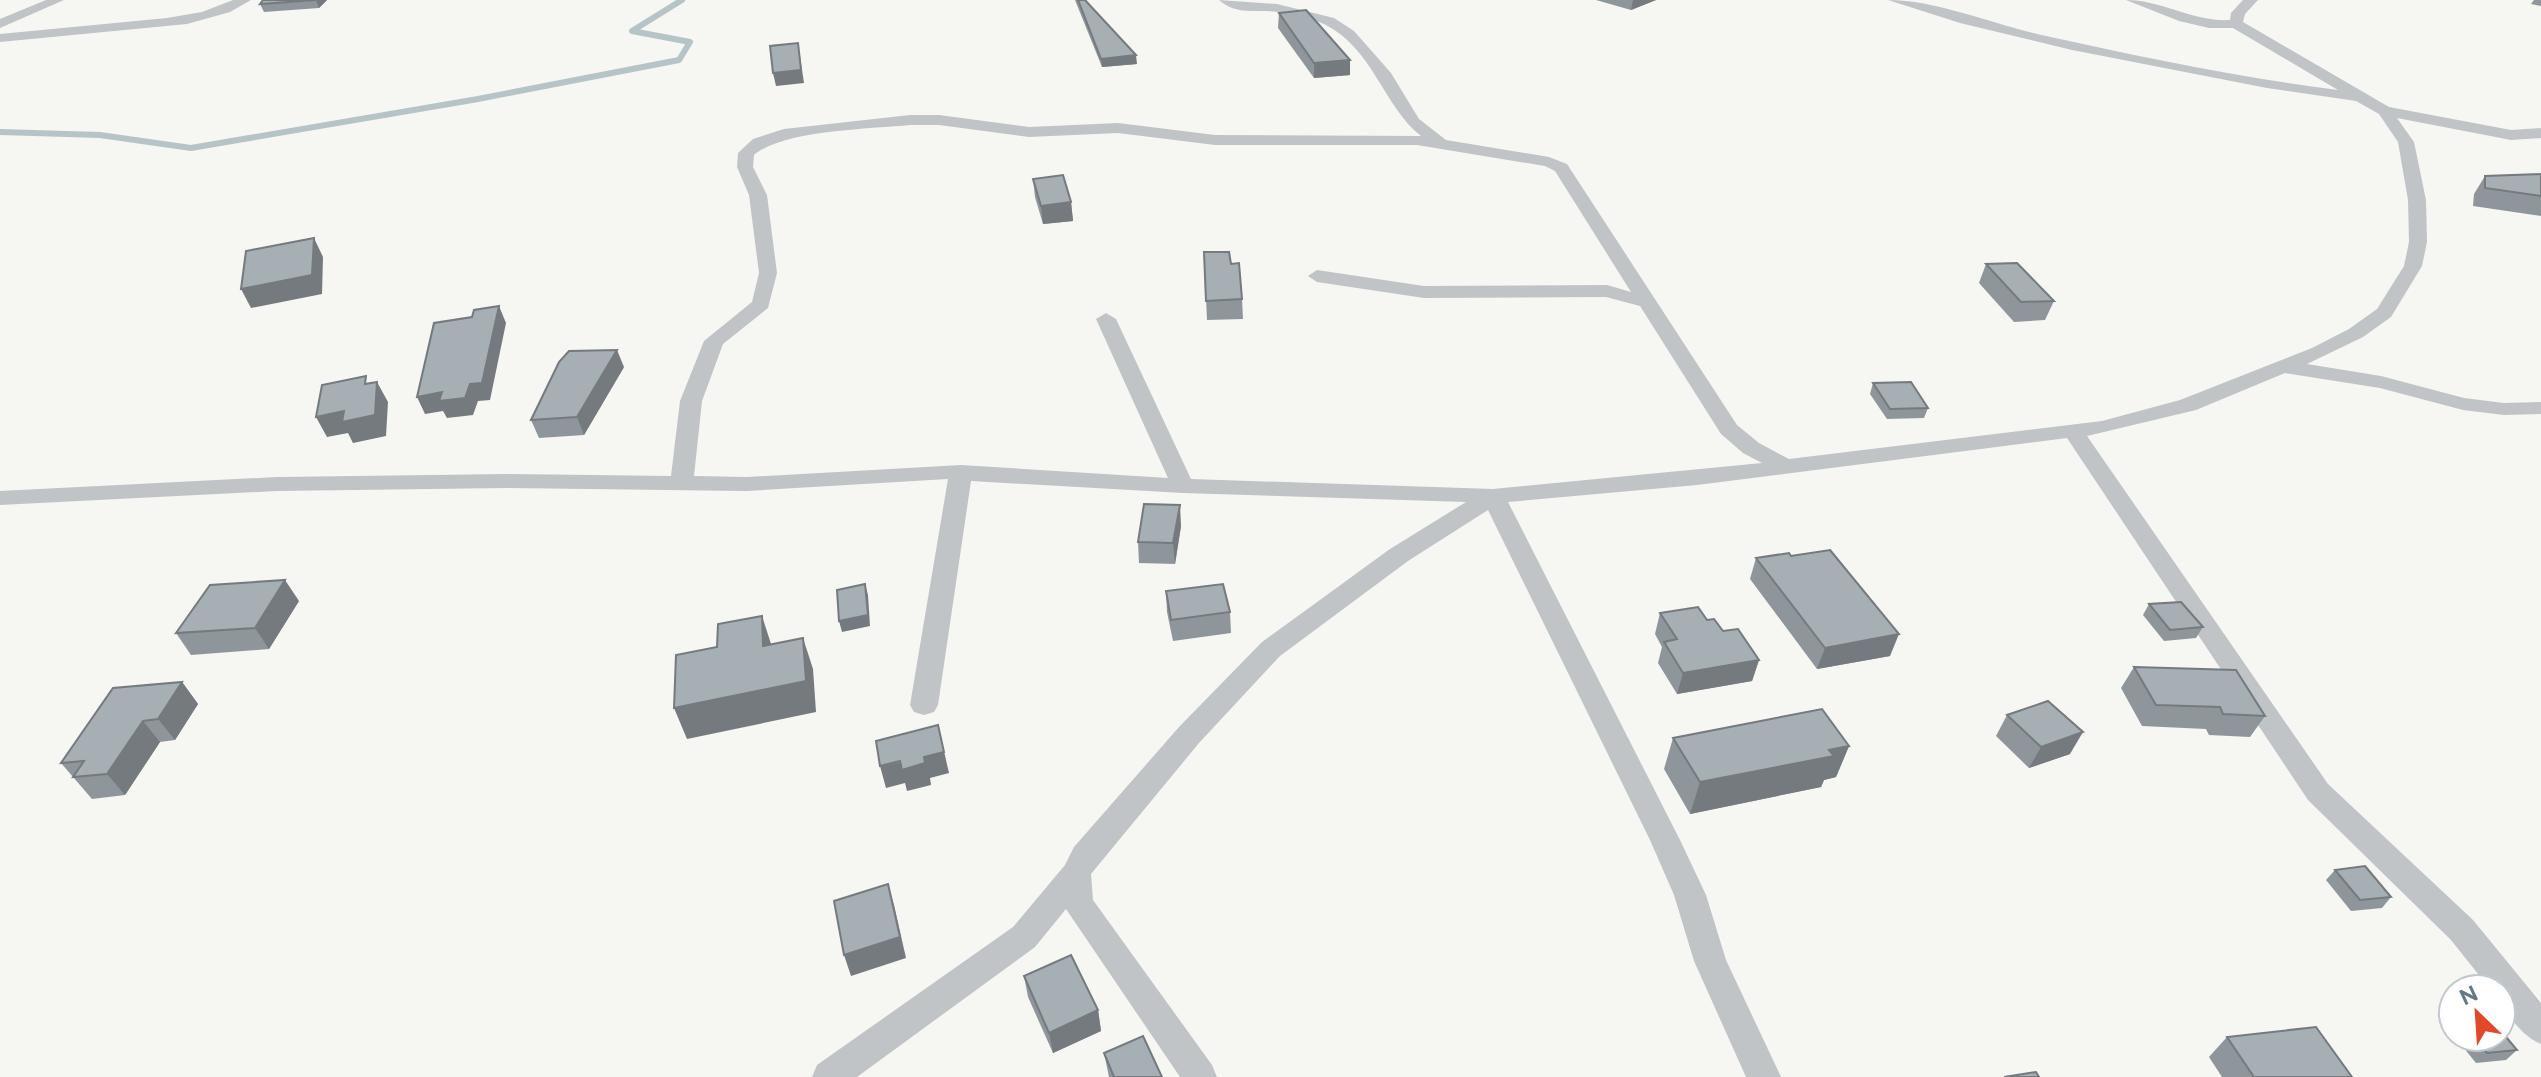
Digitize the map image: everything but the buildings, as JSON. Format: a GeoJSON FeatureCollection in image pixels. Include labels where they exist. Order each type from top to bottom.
{"type":"FeatureCollection","features":[{"type":"Feature","properties":{"kind":"street"},"geometry":{"type":"LineString","coordinates":[[0,24],[57,0]]}},
{"type":"Feature","properties":{"kind":"street"},"geometry":{"type":"LineString","coordinates":[[0,38],[84,28],[184,22],[213,15],[244,0]]}},
{"type":"Feature","properties":{"kind":"street"},"geometry":{"type":"LineString","coordinates":[[1226,0],[1244,8],[1277,8],[1329,21],[1349,34],[1386,76],[1413,122],[1439,142]]}},
{"type":"Feature","properties":{"kind":"street"},"geometry":{"type":"LineString","coordinates":[[1895,0],[1960,20],[2038,38],[2511,135],[2541,133]]}},
{"type":"Feature","properties":{"kind":"street"},"geometry":{"type":"LineString","coordinates":[[0,498],[277,484],[815,482],[961,472],[1183,486],[1493,496],[1786,467],[2103,427],[2188,405],[2284,367],[2356,333],[2384,313],[2413,266],[2418,242],[2417,200],[2406,142],[2375,105],[2236,24],[2221,26],[2196,22],[2133,0]]}},
{"type":"Feature","properties":{"kind":"street"},"geometry":{"type":"LineString","coordinates":[[2236,24],[2238,13],[2251,0]]}},
{"type":"Feature","properties":{"kind":"street"},"geometry":{"type":"LineString","coordinates":[[681,484],[691,401],[714,341],[761,304],[768,273],[758,195],[745,167],[746,153],[759,142],[809,130],[910,120],[1029,132],[1118,128],[1215,140],[1439,142],[1549,162],[1561,168],[1729,429],[1751,448],[1786,467]]}},
{"type":"Feature","properties":{"kind":"street"},"geometry":{"type":"LineString","coordinates":[[1317,276],[1424,292],[1607,291],[1646,302]]}},
{"type":"Feature","properties":{"kind":"street"},"geometry":{"type":"LineString","coordinates":[[1106,319],[1183,486]]}},
{"type":"Feature","properties":{"kind":"street"},"geometry":{"type":"LineString","coordinates":[[2284,367],[2381,382],[2463,404],[2504,409],[2541,408]]}},
{"type":"Feature","properties":{"kind":"street"},"geometry":{"type":"LineString","coordinates":[[2073,431],[2318,792],[2462,930],[2541,1028]]}},
{"type":"Feature","properties":{"kind":"street"},"geometry":{"type":"LineString","coordinates":[[924,705],[961,472]]}},
{"type":"Feature","properties":{"kind":"street"},"geometry":{"type":"LineString","coordinates":[[829,1077],[1024,937],[1076,874],[1085,856],[1271,649],[1399,555],[1493,496]]}},
{"type":"Feature","properties":{"kind":"street"},"geometry":{"type":"LineString","coordinates":[[1493,496],[1665,840],[1690,895],[1710,961],[1764,1077]]}},
{"type":"Feature","properties":{"kind":"street"},"geometry":{"type":"LineString","coordinates":[[1076,874],[1075,890],[1079,905],[1200,1077]]}},
{"type":"Feature","properties":{"kind":"waterway"},"geometry":{"type":"LineString","coordinates":[[0,132],[100,135],[191,148],[478,99],[679,60],[690,42],[632,31],[682,0]]}}]}
